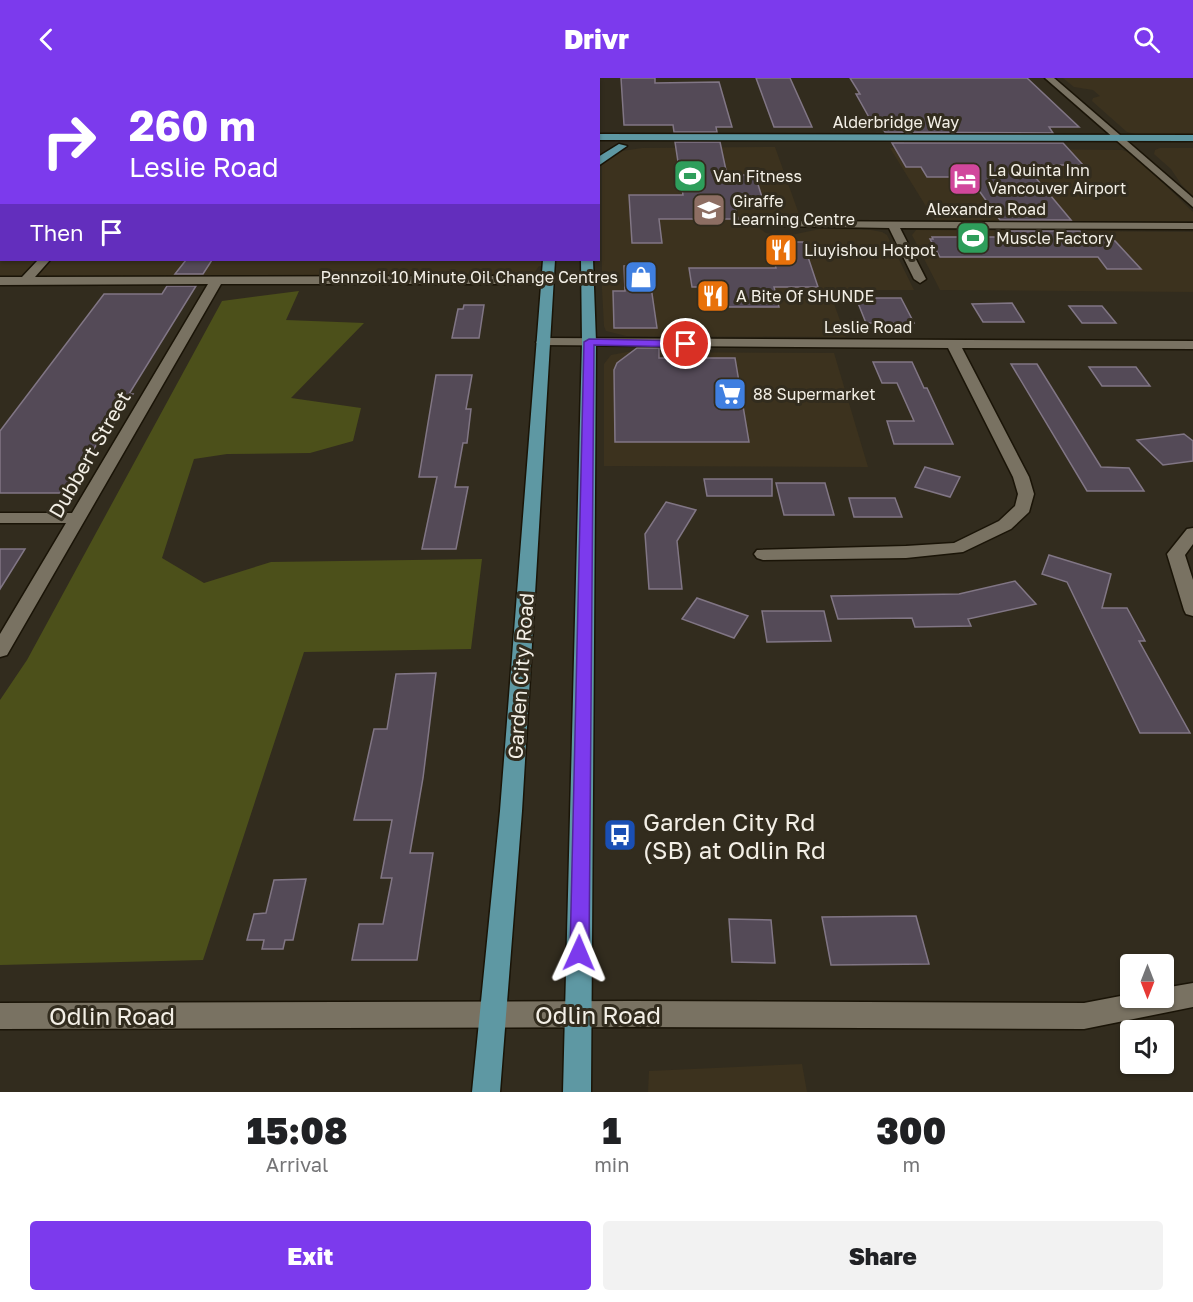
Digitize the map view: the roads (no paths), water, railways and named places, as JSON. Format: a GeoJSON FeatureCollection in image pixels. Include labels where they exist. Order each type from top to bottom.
{"type":"FeatureCollection","features":[{"type":"Feature","properties":{"kind":"main road"},"geometry":{"type":"LineString","coordinates":[[600,126],[649,137]]}},
{"type":"Feature","properties":{"kind":"main road","name":"Alderbridge Way"},"geometry":{"type":"LineString","coordinates":[[600,137],[1193,138]]}},
{"type":"Feature","properties":{"kind":"main road","name":"Alderbridge Way"},"geometry":{"type":"LineString","coordinates":[[600,146],[1193,145]]}},
{"type":"Feature","properties":{"kind":"main road"},"geometry":{"type":"LineString","coordinates":[[600,161],[608,153],[621,146]]}},
{"type":"Feature","properties":{"kind":"main road","name":"Garden City Road"},"geometry":{"type":"LineString","coordinates":[[486,1092],[511,811],[549,261]]}},
{"type":"Feature","properties":{"kind":"main road"},"geometry":{"type":"LineString","coordinates":[[577,1092],[589,261]]}},
{"type":"Feature","properties":{"kind":"street"},"geometry":{"type":"LineString","coordinates":[[1049,78],[1131,145],[1193,204]]}},
{"type":"Feature","properties":{"kind":"street","name":"Alexandra Road"},"geometry":{"type":"LineString","coordinates":[[779,224],[1193,226]]}},
{"type":"Feature","properties":{"kind":"street"},"geometry":{"type":"LineString","coordinates":[[893,225],[920,279]]}},
{"type":"Feature","properties":{"kind":"street"},"geometry":{"type":"LineString","coordinates":[[25,280],[43,261]]}},
{"type":"Feature","properties":{"kind":"street"},"geometry":{"type":"LineString","coordinates":[[0,280],[548,280]]}},
{"type":"Feature","properties":{"kind":"street","name":"Dubbert Street"},"geometry":{"type":"LineString","coordinates":[[0,650],[217,280]]}},
{"type":"Feature","properties":{"kind":"street","name":"Leslie Road"},"geometry":{"type":"LineString","coordinates":[[543,342],[1193,345]]}},
{"type":"Feature","properties":{"kind":"street"},"geometry":{"type":"LineString","coordinates":[[763,554],[906,552],[957,548],[1005,525],[1023,508],[1026,494],[1021,477],[954,344]]}},
{"type":"Feature","properties":{"kind":"street"},"geometry":{"type":"LineString","coordinates":[[0,518],[78,518]]}},
{"type":"Feature","properties":{"kind":"street"},"geometry":{"type":"LineString","coordinates":[[1193,533],[1176,554],[1193,610]]}},
{"type":"Feature","properties":{"kind":"street","name":"Odlin Road"},"geometry":{"type":"LineString","coordinates":[[0,1016],[493,1014],[1084,1016],[1193,995]]}},
{"type":"Feature","properties":{"kind":"place","name":"Van Fitness"},"geometry":{"type":"Point","coordinates":[690,176]}},
{"type":"Feature","properties":{"kind":"place","name":"La Quinta Inn Vancouver Airport"},"geometry":{"type":"Point","coordinates":[965,179]}},
{"type":"Feature","properties":{"kind":"place","name":"Giraffe Learning Centre"},"geometry":{"type":"Point","coordinates":[709,210]}},
{"type":"Feature","properties":{"kind":"place","name":"Muscle Factory"},"geometry":{"type":"Point","coordinates":[973,238]}},
{"type":"Feature","properties":{"kind":"place","name":"Liuyishou Hotpot"},"geometry":{"type":"Point","coordinates":[781,250]}},
{"type":"Feature","properties":{"kind":"place","name":"Pennzoil 10 Minute Oil Change Centres"},"geometry":{"type":"Point","coordinates":[641,277]}},
{"type":"Feature","properties":{"kind":"place","name":"A Bite Of SHUNDE"},"geometry":{"type":"Point","coordinates":[713,296]}},
{"type":"Feature","properties":{"kind":"place","name":"88 Supermarket"},"geometry":{"type":"Point","coordinates":[730,394]}},
{"type":"Feature","properties":{"kind":"place","name":"Garden City Rd (SB) at Odlin Rd"},"geometry":{"type":"Point","coordinates":[620,835]}}]}
